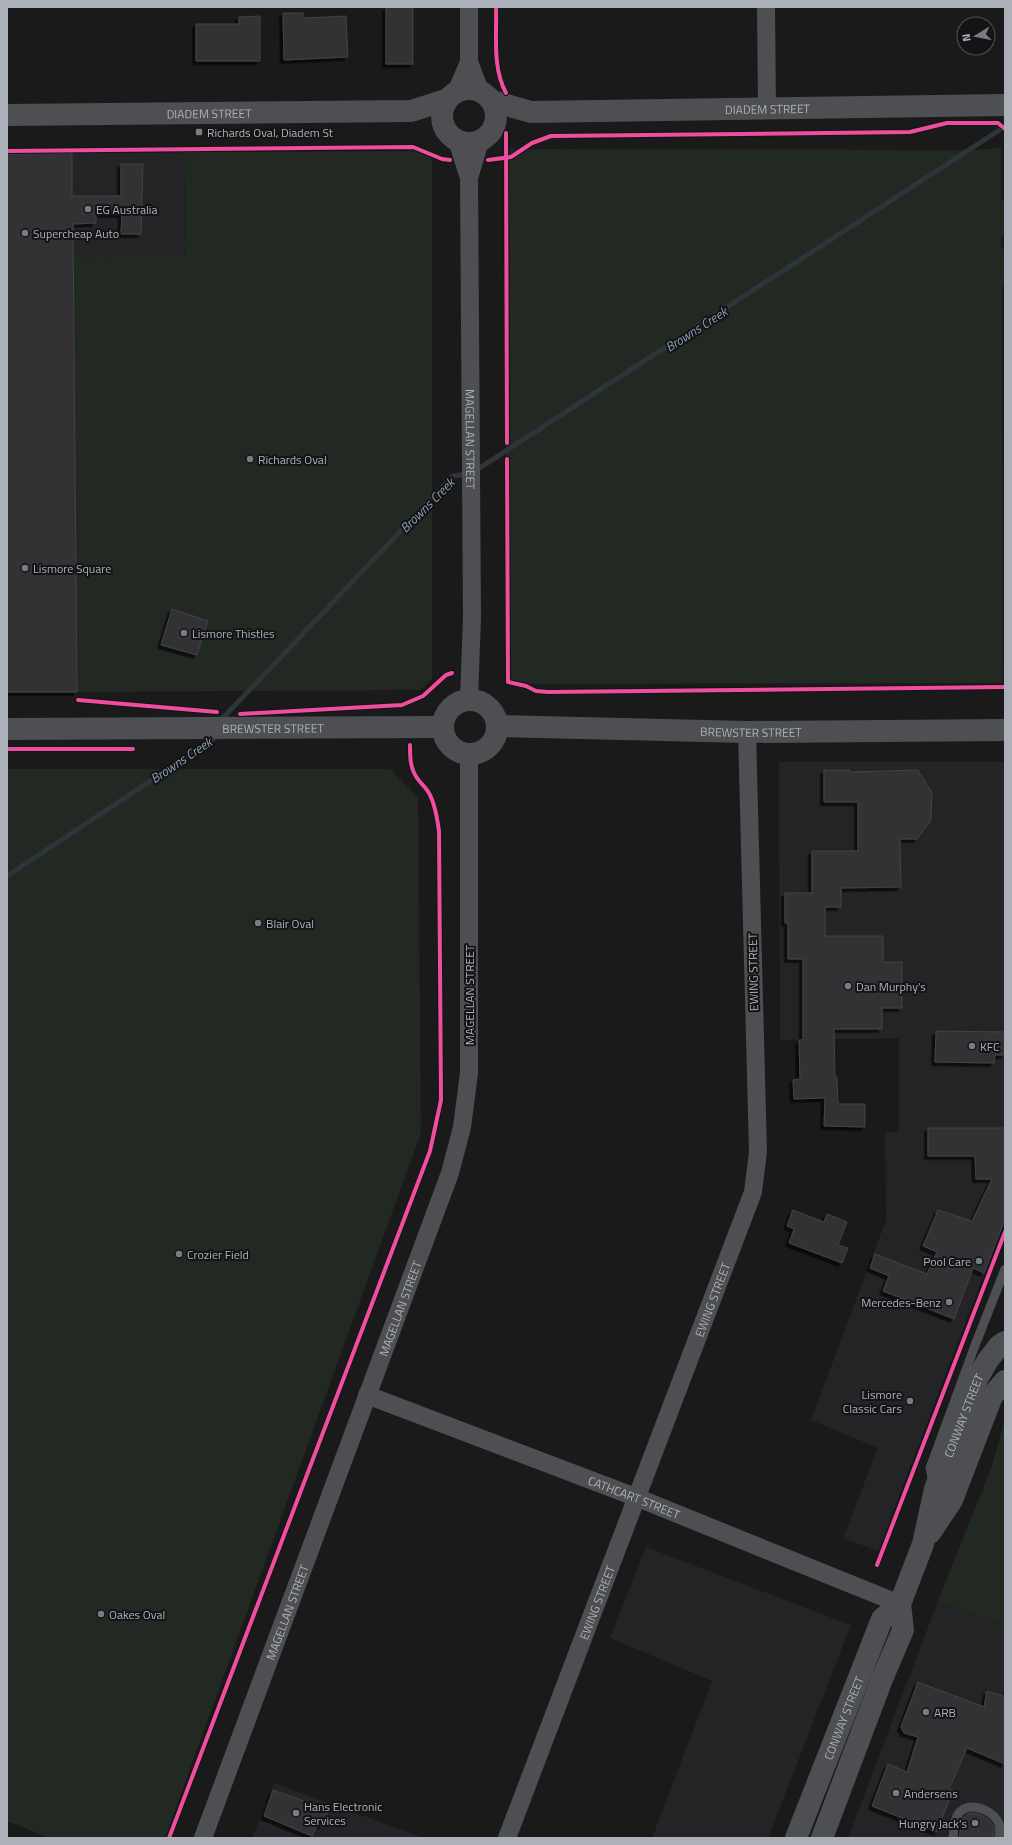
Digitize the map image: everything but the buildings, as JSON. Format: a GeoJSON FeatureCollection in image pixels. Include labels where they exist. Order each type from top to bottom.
{"type":"FeatureCollection","features":[{"type":"Feature","properties":{"kind":"street"},"geometry":{"type":"LineString","coordinates":[[469,7],[469,62],[486,96],[495,108],[495,124],[492,130],[480,141],[472,143],[457,140],[451,136],[442,123],[443,108],[452,96],[469,62]]}},
{"type":"Feature","properties":{"kind":"street"},"geometry":{"type":"LineString","coordinates":[[766,7],[768,108]]}},
{"type":"Feature","properties":{"kind":"street"},"geometry":{"type":"LineString","coordinates":[[452,96],[473,88],[486,96]]}},
{"type":"Feature","properties":{"kind":"street","name":"DIADEM STREET"},"geometry":{"type":"LineString","coordinates":[[7,115],[411,111],[452,96]]}},
{"type":"Feature","properties":{"kind":"street","name":"DIADEM STREET"},"geometry":{"type":"LineString","coordinates":[[486,96],[531,112]]}},
{"type":"Feature","properties":{"kind":"street","name":"DIADEM STREET"},"geometry":{"type":"LineString","coordinates":[[495,124],[531,112],[1005,105]]}},
{"type":"Feature","properties":{"kind":"street","name":"DIADEM STREET"},"geometry":{"type":"LineString","coordinates":[[411,111],[442,123]]}},
{"type":"Feature","properties":{"kind":"street","name":"MAGELLAN STREET"},"geometry":{"type":"LineString","coordinates":[[457,140],[469,178]]}},
{"type":"Feature","properties":{"kind":"street","name":"MAGELLAN STREET"},"geometry":{"type":"LineString","coordinates":[[469,700],[472,617],[469,178],[480,141]]}},
{"type":"Feature","properties":{"kind":"street"},"geometry":{"type":"LineString","coordinates":[[469,700],[486,705],[493,714],[496,726],[494,740],[489,746],[477,753],[469,754],[463,753],[451,746],[444,734],[443,727],[449,711],[458,703],[469,700]]}},
{"type":"Feature","properties":{"kind":"street","name":"BREWSTER STREET"},"geometry":{"type":"LineString","coordinates":[[496,726],[747,732],[1005,730]]}},
{"type":"Feature","properties":{"kind":"street","name":"BREWSTER STREET"},"geometry":{"type":"LineString","coordinates":[[7,729],[443,727]]}},
{"type":"Feature","properties":{"kind":"street","name":"EWING STREET"},"geometry":{"type":"LineString","coordinates":[[507,1838],[638,1498],[753,1192],[758,1152],[747,732]]}},
{"type":"Feature","properties":{"kind":"street","name":"MAGELLAN STREET"},"geometry":{"type":"LineString","coordinates":[[203,1838],[450,1173],[462,1127],[469,1073],[469,754]]}},
{"type":"Feature","properties":{"kind":"street","name":"CONWAY STREET"},"geometry":{"type":"LineString","coordinates":[[822,1838],[902,1630],[900,1604],[923,1544],[935,1490],[977,1379],[988,1360],[999,1346],[1005,1342]]}},
{"type":"Feature","properties":{"kind":"street","name":"CONWAY STREET"},"geometry":{"type":"LineString","coordinates":[[923,1544],[952,1500],[992,1396],[1005,1382]]}},
{"type":"Feature","properties":{"kind":"street","name":"CATHCART STREET"},"geometry":{"type":"LineString","coordinates":[[367,1395],[638,1498],[900,1604]]}},
{"type":"Feature","properties":{"kind":"street","name":"CONWAY STREET"},"geometry":{"type":"LineString","coordinates":[[796,1838],[882,1619],[900,1604]]}},
{"type":"Feature","properties":{"kind":"lane"},"geometry":{"type":"LineString","coordinates":[[935,1490],[930,1468],[1005,1269]]}},
{"type":"Feature","properties":{"kind":"lane"},"geometry":{"type":"LineString","coordinates":[[953,1838],[957,1816],[962,1810],[970,1807],[979,1808],[991,1813],[997,1819],[1000,1826],[999,1838]]}},
{"type":"Feature","properties":{"kind":"shaded area"},"geometry":{"type":"Polygon","coordinates":[[[1001,148],[1001,199],[1005,199],[1005,236],[1001,236],[1001,249],[1005,249],[1005,286],[1002,286],[1003,683],[507,684],[505,149],[969,150],[1001,148]]]}},
{"type":"Feature","properties":{"kind":"shaded area"},"geometry":{"type":"Polygon","coordinates":[[[432,151],[432,679],[420,690],[77,692],[73,257],[185,256],[184,152],[432,151]]]}},
{"type":"Feature","properties":{"kind":"shaded area"},"geometry":{"type":"Polygon","coordinates":[[[184,152],[185,257],[73,257],[72,153],[184,152]]]}},
{"type":"Feature","properties":{"kind":"shaded area"},"geometry":{"type":"Polygon","coordinates":[[[779,762],[1005,762],[1005,1219],[878,1551],[843,1538],[878,1448],[811,1420],[886,1220],[885,1132],[899,1132],[899,1038],[780,1040],[779,762]]]}},
{"type":"Feature","properties":{"kind":"shaded area"},"geometry":{"type":"Polygon","coordinates":[[[7,769],[390,769],[418,797],[421,1133],[165,1838],[50,1838],[7,1821],[7,769]]]}},
{"type":"Feature","properties":{"kind":"shaded area"},"geometry":{"type":"Polygon","coordinates":[[[1005,1419],[1005,1626],[938,1601],[991,1469],[1005,1419]]]}},
{"type":"Feature","properties":{"kind":"shaded area"},"geometry":{"type":"Polygon","coordinates":[[[646,1547],[851,1625],[768,1838],[652,1838],[712,1681],[610,1638],[646,1547]]]}},
{"type":"Feature","properties":{"kind":"shaded area"},"geometry":{"type":"Polygon","coordinates":[[[938,1601],[1005,1626],[1005,1838],[848,1838],[938,1601]]]}},
{"type":"Feature","properties":{"kind":"shaded area"},"geometry":{"type":"Polygon","coordinates":[[[274,1783],[424,1838],[252,1838],[274,1783]]]}},
{"type":"Feature","properties":{"kind":"waterway","name":"Browns Creek"},"geometry":{"type":"LineString","coordinates":[[475,471],[1001,129]]}},
{"type":"Feature","properties":{"kind":"waterway","name":"Browns Creek"},"geometry":{"type":"LineString","coordinates":[[220,721],[453,476],[468,474]]}},
{"type":"Feature","properties":{"kind":"waterway","name":"Browns Creek"},"geometry":{"type":"LineString","coordinates":[[7,876],[218,736]]}},
{"type":"Feature","properties":{"kind":"cycle path"},"geometry":{"type":"LineString","coordinates":[[496,7],[497,62],[506,93]]}},
{"type":"Feature","properties":{"kind":"cycle path"},"geometry":{"type":"LineString","coordinates":[[488,160],[511,157],[532,143],[551,136],[910,132],[947,123],[998,123],[1005,129]]}},
{"type":"Feature","properties":{"kind":"cycle path"},"geometry":{"type":"LineString","coordinates":[[506,133],[507,443]]}},
{"type":"Feature","properties":{"kind":"cycle path"},"geometry":{"type":"LineString","coordinates":[[7,151],[413,147],[442,159],[450,160]]}},
{"type":"Feature","properties":{"kind":"cycle path"},"geometry":{"type":"LineString","coordinates":[[507,459],[508,682],[526,686],[536,691],[548,692],[1005,687]]}},
{"type":"Feature","properties":{"kind":"cycle path"},"geometry":{"type":"LineString","coordinates":[[240,714],[402,705],[423,696],[446,675],[452,673]]}},
{"type":"Feature","properties":{"kind":"cycle path"},"geometry":{"type":"LineString","coordinates":[[78,700],[217,712]]}},
{"type":"Feature","properties":{"kind":"cycle path"},"geometry":{"type":"LineString","coordinates":[[169,1838],[430,1151],[441,1100],[439,831],[432,799],[413,770],[410,758],[410,745]]}},
{"type":"Feature","properties":{"kind":"cycle path"},"geometry":{"type":"LineString","coordinates":[[7,749],[133,749]]}},
{"type":"Feature","properties":{"kind":"cycle path"},"geometry":{"type":"LineString","coordinates":[[877,1565],[1005,1232]]}},
{"type":"Feature","properties":{"kind":"place","name":"Richards Oval, Diadem St"},"geometry":{"type":"Point","coordinates":[199,132]}},
{"type":"Feature","properties":{"kind":"place","name":"EG Australia"},"geometry":{"type":"Point","coordinates":[88,209]}},
{"type":"Feature","properties":{"kind":"place","name":"Supercheap Auto"},"geometry":{"type":"Point","coordinates":[25,233]}},
{"type":"Feature","properties":{"kind":"place","name":"Richards Oval"},"geometry":{"type":"Point","coordinates":[250,459]}},
{"type":"Feature","properties":{"kind":"place","name":"Lismore Square"},"geometry":{"type":"Point","coordinates":[25,568]}},
{"type":"Feature","properties":{"kind":"place","name":"Lismore Thistles"},"geometry":{"type":"Point","coordinates":[184,633]}},
{"type":"Feature","properties":{"kind":"place","name":"Blair Oval"},"geometry":{"type":"Point","coordinates":[258,923]}},
{"type":"Feature","properties":{"kind":"place","name":"Dan Murphy's"},"geometry":{"type":"Point","coordinates":[848,986]}},
{"type":"Feature","properties":{"kind":"place","name":"KFC"},"geometry":{"type":"Point","coordinates":[972,1046]}},
{"type":"Feature","properties":{"kind":"place","name":"Crozier Field"},"geometry":{"type":"Point","coordinates":[179,1254]}},
{"type":"Feature","properties":{"kind":"place","name":"Pool Care"},"geometry":{"type":"Point","coordinates":[979,1261]}},
{"type":"Feature","properties":{"kind":"place","name":"Mercedes-Benz"},"geometry":{"type":"Point","coordinates":[949,1302]}},
{"type":"Feature","properties":{"kind":"place","name":"Lismore Classic Cars"},"geometry":{"type":"Point","coordinates":[910,1401]}},
{"type":"Feature","properties":{"kind":"place","name":"Oakes Oval"},"geometry":{"type":"Point","coordinates":[101,1614]}},
{"type":"Feature","properties":{"kind":"place","name":"ARB"},"geometry":{"type":"Point","coordinates":[926,1712]}},
{"type":"Feature","properties":{"kind":"place","name":"Andersens"},"geometry":{"type":"Point","coordinates":[896,1793]}},
{"type":"Feature","properties":{"kind":"place","name":"Hans Electronic Services"},"geometry":{"type":"Point","coordinates":[296,1813]}},
{"type":"Feature","properties":{"kind":"place","name":"Hungry Jack's"},"geometry":{"type":"Point","coordinates":[975,1823]}}]}
